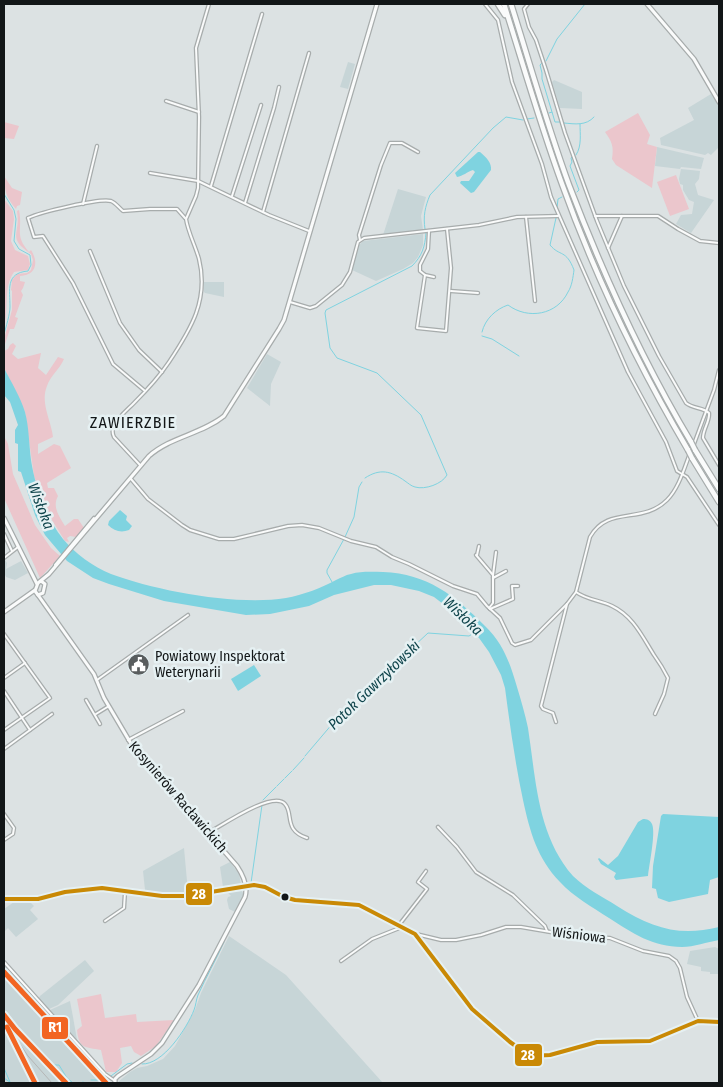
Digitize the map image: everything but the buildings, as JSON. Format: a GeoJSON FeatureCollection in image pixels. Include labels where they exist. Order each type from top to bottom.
{"type":"FeatureCollection","features":[{"type":"Feature","properties":{"kind":"highway"},"geometry":{"type":"LineString","coordinates":[[498,4],[512,30]]}},
{"type":"Feature","properties":{"kind":"highway"},"geometry":{"type":"LineString","coordinates":[[504,4],[546,139],[574,216],[606,292],[655,393],[719,502]]}},
{"type":"Feature","properties":{"kind":"highway"},"geometry":{"type":"LineString","coordinates":[[511,4],[552,136],[581,216],[604,271],[661,390],[719,489]]}},
{"type":"Feature","properties":{"kind":"street"},"geometry":{"type":"LineString","coordinates":[[186,218],[196,196],[198,181],[199,112],[196,48],[209,4]]}},
{"type":"Feature","properties":{"kind":"street"},"geometry":{"type":"LineString","coordinates":[[36,593],[41,583],[54,567],[140,465],[155,450],[214,423],[224,416],[279,329],[289,302],[377,4]]}},
{"type":"Feature","properties":{"kind":"street"},"geometry":{"type":"LineString","coordinates":[[485,4],[498,20],[512,82],[542,164],[558,216],[570,239],[628,372],[666,442],[677,471],[687,477],[719,525]]}},
{"type":"Feature","properties":{"kind":"street"},"geometry":{"type":"LineString","coordinates":[[528,4],[524,9],[526,20],[539,48],[565,133],[608,248],[624,286],[659,356],[686,403],[690,407],[706,410],[710,415],[703,438],[719,465]]}},
{"type":"Feature","properties":{"kind":"street"},"geometry":{"type":"LineString","coordinates":[[647,4],[694,60],[719,102]]}},
{"type":"Feature","properties":{"kind":"street"},"geometry":{"type":"LineString","coordinates":[[211,186],[262,14]]}},
{"type":"Feature","properties":{"kind":"street"},"geometry":{"type":"LineString","coordinates":[[263,212],[309,53]]}},
{"type":"Feature","properties":{"kind":"street"},"geometry":{"type":"LineString","coordinates":[[245,203],[279,87]]}},
{"type":"Feature","properties":{"kind":"street"},"geometry":{"type":"LineString","coordinates":[[166,101],[199,112]]}},
{"type":"Feature","properties":{"kind":"street"},"geometry":{"type":"LineString","coordinates":[[232,196],[261,105]]}},
{"type":"Feature","properties":{"kind":"street"},"geometry":{"type":"LineString","coordinates":[[289,302],[310,308],[316,306],[342,285],[350,272],[378,174],[390,143],[402,143],[418,152]]}},
{"type":"Feature","properties":{"kind":"street"},"geometry":{"type":"LineString","coordinates":[[83,204],[97,146]]}},
{"type":"Feature","properties":{"kind":"street"},"geometry":{"type":"LineString","coordinates":[[150,173],[198,181],[310,232]]}},
{"type":"Feature","properties":{"kind":"street"},"geometry":{"type":"LineString","coordinates":[[140,465],[120,444],[112,432],[121,416],[145,391],[162,372],[192,324],[202,294],[202,275],[186,218],[177,209],[123,211],[112,202],[106,201],[36,214],[28,218],[34,237],[43,236],[68,277],[115,367],[145,391]]}},
{"type":"Feature","properties":{"kind":"street"},"geometry":{"type":"LineString","coordinates":[[608,248],[623,215]]}},
{"type":"Feature","properties":{"kind":"street"},"geometry":{"type":"LineString","coordinates":[[360,240],[479,225],[508,218],[558,216]]}},
{"type":"Feature","properties":{"kind":"street"},"geometry":{"type":"LineString","coordinates":[[595,216],[658,216],[700,241],[719,242]]}},
{"type":"Feature","properties":{"kind":"street"},"geometry":{"type":"LineString","coordinates":[[526,217],[535,301]]}},
{"type":"Feature","properties":{"kind":"street"},"geometry":{"type":"LineString","coordinates":[[425,275],[416,328],[446,331],[451,268],[447,229]]}},
{"type":"Feature","properties":{"kind":"street"},"geometry":{"type":"LineString","coordinates":[[429,231],[428,249],[419,267],[420,271],[425,275],[434,277]]}},
{"type":"Feature","properties":{"kind":"street"},"geometry":{"type":"LineString","coordinates":[[90,251],[120,323],[139,350],[162,372]]}},
{"type":"Feature","properties":{"kind":"street"},"geometry":{"type":"LineString","coordinates":[[450,291],[478,293]]}},
{"type":"Feature","properties":{"kind":"street"},"geometry":{"type":"LineString","coordinates":[[130,477],[152,503],[190,530],[228,540],[305,525],[320,528],[351,541],[376,547],[392,557],[452,586],[474,593],[502,620],[512,643],[518,644],[531,640],[567,604],[576,592],[590,537],[594,530],[608,519],[636,516],[658,508],[672,495],[682,474],[719,370]]}},
{"type":"Feature","properties":{"kind":"street"},"geometry":{"type":"LineString","coordinates":[[4,518],[33,576],[41,583],[42,593],[27,596],[4,612]]}},
{"type":"Feature","properties":{"kind":"street"},"geometry":{"type":"LineString","coordinates":[[4,534],[12,551]]}},
{"type":"Feature","properties":{"kind":"street"},"geometry":{"type":"LineString","coordinates":[[478,546],[477,555],[493,577]]}},
{"type":"Feature","properties":{"kind":"street"},"geometry":{"type":"LineString","coordinates":[[4,558],[18,547]]}},
{"type":"Feature","properties":{"kind":"street"},"geometry":{"type":"LineString","coordinates":[[489,608],[493,603],[493,577],[496,552]]}},
{"type":"Feature","properties":{"kind":"street"},"geometry":{"type":"LineString","coordinates":[[493,577],[506,571]]}},
{"type":"Feature","properties":{"kind":"street"},"geometry":{"type":"LineString","coordinates":[[489,608],[513,599],[512,586],[518,586]]}},
{"type":"Feature","properties":{"kind":"street"},"geometry":{"type":"LineString","coordinates":[[576,592],[584,597],[608,604],[618,610],[631,620],[639,630],[668,678],[664,694],[655,714]]}},
{"type":"Feature","properties":{"kind":"street","name":"Kosynierów Racławickich"},"geometry":{"type":"LineString","coordinates":[[36,593],[97,680],[128,740],[240,869],[245,886]]}},
{"type":"Feature","properties":{"kind":"street","name":"Kosynierów Racławickich"},"geometry":{"type":"LineString","coordinates":[[42,593],[47,607]]}},
{"type":"Feature","properties":{"kind":"street"},"geometry":{"type":"LineString","coordinates":[[556,722],[553,713],[543,709],[541,706],[567,604]]}},
{"type":"Feature","properties":{"kind":"street"},"geometry":{"type":"LineString","coordinates":[[97,680],[188,615]]}},
{"type":"Feature","properties":{"kind":"street"},"geometry":{"type":"LineString","coordinates":[[4,634],[50,698],[4,730]]}},
{"type":"Feature","properties":{"kind":"street"},"geometry":{"type":"LineString","coordinates":[[4,678],[25,663]]}},
{"type":"Feature","properties":{"kind":"street"},"geometry":{"type":"LineString","coordinates":[[4,691],[30,730]]}},
{"type":"Feature","properties":{"kind":"street"},"geometry":{"type":"LineString","coordinates":[[86,700],[100,724]]}},
{"type":"Feature","properties":{"kind":"street"},"geometry":{"type":"LineString","coordinates":[[95,715],[109,706]]}},
{"type":"Feature","properties":{"kind":"street"},"geometry":{"type":"LineString","coordinates":[[128,740],[183,710]]}},
{"type":"Feature","properties":{"kind":"street"},"geometry":{"type":"LineString","coordinates":[[4,748],[52,714]]}},
{"type":"Feature","properties":{"kind":"street"},"geometry":{"type":"LineString","coordinates":[[208,833],[261,803],[274,800],[283,802],[286,805],[293,828],[307,838]]}},
{"type":"Feature","properties":{"kind":"street"},"geometry":{"type":"LineString","coordinates":[[4,814],[14,828],[13,834],[4,840]]}},
{"type":"Feature","properties":{"kind":"street"},"geometry":{"type":"LineString","coordinates":[[438,827],[457,847],[476,872],[513,895],[544,925],[547,931]]}},
{"type":"Feature","properties":{"kind":"street"},"geometry":{"type":"LineString","coordinates":[[341,961],[372,939],[400,926],[427,889],[418,882],[426,871]]}},
{"type":"Feature","properties":{"kind":"street"},"geometry":{"type":"LineString","coordinates":[[4,962],[105,1074],[115,1082],[118,1076],[157,1049],[170,1033],[203,978],[245,897],[245,886]]}},
{"type":"Feature","properties":{"kind":"street"},"geometry":{"type":"LineString","coordinates":[[4,899],[38,899],[65,892],[93,889],[125,890],[172,896],[196,895],[245,886],[262,886],[284,897],[295,900],[359,905],[415,934],[472,1009],[530,1056],[539,1057],[603,1042],[650,1040],[698,1021],[719,1022]]}},
{"type":"Feature","properties":{"kind":"street"},"geometry":{"type":"LineString","coordinates":[[105,921],[124,907],[125,890]]}},
{"type":"Feature","properties":{"kind":"street","name":"Wiśniowa"},"geometry":{"type":"LineString","coordinates":[[415,934],[442,940],[456,940],[512,926],[574,936],[610,938],[643,951],[670,956],[678,964],[687,997],[698,1021]]}},
{"type":"Feature","properties":{"kind":"shaded area"},"geometry":{"type":"Polygon","coordinates":[[[348,62],[355,64],[348,89],[340,87],[348,62]]]}},
{"type":"Feature","properties":{"kind":"shaded area"},"geometry":{"type":"Polygon","coordinates":[[[554,80],[582,92],[582,109],[560,108],[552,82],[554,80]]]}},
{"type":"Feature","properties":{"kind":"shaded area"},"geometry":{"type":"Polygon","coordinates":[[[711,94],[719,106],[719,147],[711,155],[708,153],[705,155],[661,145],[660,138],[694,120],[688,108],[711,94]]]}},
{"type":"Feature","properties":{"kind":"shaded area"},"geometry":{"type":"Polygon","coordinates":[[[638,113],[650,135],[647,144],[657,147],[652,188],[616,165],[612,159],[612,144],[605,132],[638,113]]]}},
{"type":"Feature","properties":{"kind":"shaded area"},"geometry":{"type":"Polygon","coordinates":[[[4,122],[19,126],[14,139],[4,138],[4,122]]]}},
{"type":"Feature","properties":{"kind":"shaded area"},"geometry":{"type":"Polygon","coordinates":[[[657,147],[704,158],[701,169],[655,166],[657,147]]]}},
{"type":"Feature","properties":{"kind":"shaded area"},"geometry":{"type":"Polygon","coordinates":[[[681,169],[700,171],[699,179],[695,184],[698,195],[714,200],[691,233],[676,224],[681,215],[692,214],[694,202],[689,200],[683,190],[683,185],[680,184],[681,169]]]}},
{"type":"Feature","properties":{"kind":"shaded area"},"geometry":{"type":"Polygon","coordinates":[[[676,175],[689,209],[670,216],[657,182],[676,175]]]}},
{"type":"Feature","properties":{"kind":"shaded area"},"geometry":{"type":"Polygon","coordinates":[[[4,176],[12,188],[22,192],[20,205],[16,209],[10,202],[7,194],[4,176]]]}},
{"type":"Feature","properties":{"kind":"shaded area"},"geometry":{"type":"Polygon","coordinates":[[[398,189],[426,197],[421,216],[423,230],[383,235],[398,189]]]}},
{"type":"Feature","properties":{"kind":"shaded area"},"geometry":{"type":"Polygon","coordinates":[[[4,199],[13,211],[14,219],[11,241],[15,250],[28,256],[30,264],[28,270],[14,272],[8,285],[4,328],[4,199]]]}},
{"type":"Feature","properties":{"kind":"shaded area"},"geometry":{"type":"Polygon","coordinates":[[[19,210],[20,237],[29,252],[31,250],[35,264],[33,271],[20,276],[20,281],[25,282],[21,291],[23,295],[15,317],[18,318],[14,329],[10,329],[5,344],[4,339],[12,310],[12,280],[17,274],[27,273],[31,270],[33,260],[31,254],[23,248],[17,239],[17,211],[19,210]]]}},
{"type":"Feature","properties":{"kind":"shaded area"},"geometry":{"type":"Polygon","coordinates":[[[423,234],[423,245],[418,257],[413,263],[403,269],[376,281],[352,270],[359,245],[363,241],[423,234]]]}},
{"type":"Feature","properties":{"kind":"shaded area"},"geometry":{"type":"Polygon","coordinates":[[[204,282],[224,282],[224,297],[205,293],[204,282]]]}},
{"type":"Feature","properties":{"kind":"shaded area"},"geometry":{"type":"Polygon","coordinates":[[[13,343],[16,346],[12,354],[18,359],[41,353],[38,368],[46,375],[58,357],[64,359],[48,382],[45,392],[45,405],[53,437],[38,444],[38,454],[54,444],[60,446],[71,468],[47,483],[48,488],[54,488],[58,496],[56,508],[65,526],[74,519],[78,519],[84,528],[76,537],[70,536],[67,538],[69,542],[65,541],[47,512],[34,476],[25,412],[4,368],[4,351],[13,343]]]}},
{"type":"Feature","properties":{"kind":"shaded area"},"geometry":{"type":"Polygon","coordinates":[[[267,354],[281,362],[271,384],[270,406],[247,388],[267,354]]]}},
{"type":"Feature","properties":{"kind":"shaded area"},"geometry":{"type":"Polygon","coordinates":[[[4,436],[8,444],[13,474],[35,525],[51,548],[60,556],[40,578],[4,498],[4,436]]]}},
{"type":"Feature","properties":{"kind":"shaded area"},"geometry":{"type":"Polygon","coordinates":[[[5,560],[7,563],[6,569],[21,561],[28,573],[15,580],[6,577],[4,573],[5,560]]]}},
{"type":"Feature","properties":{"kind":"shaded area"},"geometry":{"type":"Polygon","coordinates":[[[184,848],[188,892],[164,893],[145,890],[143,871],[184,848]]]}},
{"type":"Feature","properties":{"kind":"shaded area"},"geometry":{"type":"Polygon","coordinates":[[[230,862],[239,874],[241,884],[223,887],[220,867],[230,862]]]}},
{"type":"Feature","properties":{"kind":"shaded area"},"geometry":{"type":"Polygon","coordinates":[[[240,889],[244,894],[235,912],[229,909],[227,900],[231,896],[227,892],[240,889]]]}},
{"type":"Feature","properties":{"kind":"shaded area"},"geometry":{"type":"Polygon","coordinates":[[[14,902],[30,902],[34,906],[30,910],[38,919],[16,937],[8,928],[4,932],[4,909],[14,902]]]}},
{"type":"Feature","properties":{"kind":"shaded area"},"geometry":{"type":"Polygon","coordinates":[[[229,936],[286,975],[383,1083],[119,1083],[137,1068],[163,1059],[175,1046],[195,1010],[201,993],[229,936]]]}},
{"type":"Feature","properties":{"kind":"shaded area"},"geometry":{"type":"Polygon","coordinates":[[[715,947],[719,949],[719,974],[710,974],[710,972],[701,971],[701,967],[687,964],[690,951],[715,947]]]}},
{"type":"Feature","properties":{"kind":"shaded area"},"geometry":{"type":"Polygon","coordinates":[[[85,960],[94,971],[58,1005],[49,1009],[39,998],[40,996],[85,960]]]}},
{"type":"Feature","properties":{"kind":"shaded area"},"geometry":{"type":"Polygon","coordinates":[[[4,965],[104,1076],[111,1083],[4,1083],[4,965]]]}},
{"type":"Feature","properties":{"kind":"shaded area"},"geometry":{"type":"Polygon","coordinates":[[[101,994],[105,1018],[136,1014],[137,1022],[174,1020],[156,1046],[141,1056],[134,1052],[131,1046],[120,1048],[122,1063],[116,1072],[106,1072],[101,1050],[84,1046],[79,1041],[78,1036],[77,1030],[82,1026],[77,999],[101,994]]]}},
{"type":"Feature","properties":{"kind":"shaded area"},"geometry":{"type":"Polygon","coordinates":[[[70,1001],[73,1017],[77,1040],[50,1010],[70,1001]]]}},
{"type":"Feature","properties":{"kind":"water"},"geometry":{"type":"Polygon","coordinates":[[[478,152],[488,160],[491,170],[474,192],[471,193],[460,183],[461,181],[469,181],[475,172],[473,170],[457,177],[455,173],[478,152]]]}},
{"type":"Feature","properties":{"kind":"water","name":"Wisłoka"},"geometry":{"type":"Polygon","coordinates":[[[4,368],[25,412],[33,470],[46,512],[63,539],[98,568],[111,574],[151,586],[197,595],[244,600],[266,600],[299,595],[349,574],[363,572],[383,572],[414,577],[439,588],[451,596],[474,615],[497,639],[509,662],[527,723],[536,786],[545,825],[561,860],[573,876],[594,892],[642,920],[666,929],[678,931],[705,930],[719,927],[719,940],[682,947],[652,942],[626,929],[583,902],[552,873],[540,854],[528,823],[505,688],[501,675],[479,638],[434,597],[419,591],[391,585],[374,585],[334,595],[309,606],[270,614],[246,615],[164,601],[93,578],[67,561],[45,535],[35,515],[21,472],[18,471],[18,444],[15,443],[15,430],[18,425],[10,402],[4,395],[4,368]]]}},
{"type":"Feature","properties":{"kind":"water"},"geometry":{"type":"Polygon","coordinates":[[[120,510],[127,516],[126,520],[132,526],[129,530],[118,531],[108,525],[109,521],[120,510]]]}},
{"type":"Feature","properties":{"kind":"water"},"geometry":{"type":"Polygon","coordinates":[[[254,665],[261,676],[238,691],[231,679],[254,665]]]}},
{"type":"Feature","properties":{"kind":"water"},"geometry":{"type":"Polygon","coordinates":[[[663,814],[719,817],[719,877],[710,880],[708,894],[669,902],[658,898],[656,889],[652,888],[653,866],[661,816],[663,814]]]}},
{"type":"Feature","properties":{"kind":"water"},"geometry":{"type":"Polygon","coordinates":[[[643,819],[650,822],[653,828],[648,876],[616,880],[614,877],[616,873],[601,864],[598,859],[608,865],[618,856],[638,822],[643,819]]]}},
{"type":"Feature","properties":{"kind":"waterway"},"geometry":{"type":"LineString","coordinates":[[546,61],[557,39],[585,4]]}},
{"type":"Feature","properties":{"kind":"waterway"},"geometry":{"type":"LineString","coordinates":[[542,63],[540,65],[542,79],[552,112]]}},
{"type":"Feature","properties":{"kind":"waterway"},"geometry":{"type":"LineString","coordinates":[[549,113],[552,112],[555,122],[560,122]]}},
{"type":"Feature","properties":{"kind":"waterway"},"geometry":{"type":"LineString","coordinates":[[425,229],[425,212],[430,195],[493,128],[506,117],[523,120]]}},
{"type":"Feature","properties":{"kind":"waterway"},"geometry":{"type":"LineString","coordinates":[[564,123],[584,123],[594,117]]}},
{"type":"Feature","properties":{"kind":"waterway"},"geometry":{"type":"LineString","coordinates":[[527,119],[534,118]]}},
{"type":"Feature","properties":{"kind":"waterway"},"geometry":{"type":"LineString","coordinates":[[576,155],[580,144],[580,124]]}},
{"type":"Feature","properties":{"kind":"waterway"},"geometry":{"type":"LineString","coordinates":[[572,157],[570,166],[579,190],[577,192]]}},
{"type":"Feature","properties":{"kind":"waterway"},"geometry":{"type":"LineString","coordinates":[[4,194],[14,210],[16,219],[14,241],[19,249],[30,255],[31,265],[28,271],[15,275],[10,283],[10,310],[4,334]]}},
{"type":"Feature","properties":{"kind":"waterway"},"geometry":{"type":"LineString","coordinates":[[557,208],[558,199],[562,197]]}},
{"type":"Feature","properties":{"kind":"waterway"},"geometry":{"type":"LineString","coordinates":[[482,332],[492,315],[508,305],[524,313],[533,314],[549,310],[563,300],[570,287],[574,270],[566,256],[550,245],[556,218]]}},
{"type":"Feature","properties":{"kind":"waterway"},"geometry":{"type":"LineString","coordinates":[[365,478],[376,473],[385,472],[395,475],[414,487],[424,488],[437,484],[447,475],[421,415],[377,373],[337,358],[330,348],[325,313],[326,310],[412,266],[422,251],[426,233]]}},
{"type":"Feature","properties":{"kind":"waterway"},"geometry":{"type":"LineString","coordinates":[[482,336],[492,339],[519,356]]}},
{"type":"Feature","properties":{"kind":"waterway"},"geometry":{"type":"LineString","coordinates":[[345,537],[354,517],[359,487],[362,482]]}},
{"type":"Feature","properties":{"kind":"waterway"},"geometry":{"type":"LineString","coordinates":[[332,582],[327,570],[344,539]]}},
{"type":"Feature","properties":{"kind":"waterway","name":"Potok Gawrzyłowski"},"geometry":{"type":"LineString","coordinates":[[305,756],[339,716],[428,633],[469,636],[474,633]]}},
{"type":"Feature","properties":{"kind":"waterway","name":"Potok Gawrzyłowski"},"geometry":{"type":"LineString","coordinates":[[293,770],[304,758]]}},
{"type":"Feature","properties":{"kind":"waterway","name":"Potok Gawrzyłowski"},"geometry":{"type":"LineString","coordinates":[[285,778],[292,771]]}},
{"type":"Feature","properties":{"kind":"waterway","name":"Potok Gawrzyłowski"},"geometry":{"type":"LineString","coordinates":[[277,786],[284,779]]}},
{"type":"Feature","properties":{"kind":"waterway","name":"Potok Gawrzyłowski"},"geometry":{"type":"LineString","coordinates":[[263,800],[276,787]]}},
{"type":"Feature","properties":{"kind":"waterway","name":"Potok Gawrzyłowski"},"geometry":{"type":"LineString","coordinates":[[251,883],[262,805]]}},
{"type":"Feature","properties":{"kind":"waterway","name":"Potok Gawrzyłowski"},"geometry":{"type":"LineString","coordinates":[[218,889],[239,885]]}},
{"type":"Feature","properties":{"kind":"waterway","name":"Potok Gawrzyłowski"},"geometry":{"type":"LineString","coordinates":[[115,887],[149,893]]}},
{"type":"Feature","properties":{"kind":"waterway","name":"Potok Gawrzyłowski"},"geometry":{"type":"LineString","coordinates":[[187,893],[206,891]]}},
{"type":"Feature","properties":{"kind":"waterway","name":"Potok Gawrzyłowski"},"geometry":{"type":"LineString","coordinates":[[154,893],[184,894]]}},
{"type":"Feature","properties":{"kind":"waterway"},"geometry":{"type":"LineString","coordinates":[[142,1064],[158,1059],[180,1035],[191,1018],[198,995],[224,942]]}},
{"type":"Feature","properties":{"kind":"waterway"},"geometry":{"type":"LineString","coordinates":[[111,1076],[127,1064],[132,1063]]}},
{"type":"Feature","properties":{"kind":"waterway"},"geometry":{"type":"LineString","coordinates":[[54,1065],[59,1065],[67,1078],[73,1083]]}},
{"type":"Feature","properties":{"kind":"waterway"},"geometry":{"type":"LineString","coordinates":[[4,1068],[10,1082]]}},
{"type":"Feature","properties":{"kind":"waterway"},"geometry":{"type":"LineString","coordinates":[[4,1078],[11,1083]]}},
{"type":"Feature","properties":{"kind":"waterway"},"geometry":{"type":"LineString","coordinates":[[91,1080],[102,1080]]}},
{"type":"Feature","properties":{"kind":"waterway"},"geometry":{"type":"LineString","coordinates":[[81,1083],[85,1083]]}},
{"type":"Feature","properties":{"kind":"railway"},"geometry":{"type":"LineString","coordinates":[[4,1015],[66,1083]]}},
{"type":"Feature","properties":{"kind":"railway"},"geometry":{"type":"LineString","coordinates":[[12,1032],[28,1056],[52,1083]]}},
{"type":"Feature","properties":{"kind":"railway"},"geometry":{"type":"LineString","coordinates":[[21,1054],[35,1083]]}},
{"type":"Feature","properties":{"kind":"railway"},"geometry":{"type":"LineString","coordinates":[[94,1067],[108,1083]]}},
{"type":"Feature","properties":{"kind":"transit line","name":"28"},"geometry":{"type":"LineString","coordinates":[[4,899],[38,899],[65,892],[102,888],[162,896],[186,896],[254,885],[265,887],[284,897],[295,900],[359,905],[415,934],[472,1009],[510,1042],[530,1056],[550,1055],[597,1042],[650,1041],[698,1021],[719,1022]]}},
{"type":"Feature","properties":{"kind":"transit line","name":"R1"},"geometry":{"type":"LineString","coordinates":[[4,972],[106,1083]]}},
{"type":"Feature","properties":{"kind":"transit line","name":"R1"},"geometry":{"type":"LineString","coordinates":[[4,1015],[66,1083]]}},
{"type":"Feature","properties":{"kind":"transit line","name":"R1"},"geometry":{"type":"LineString","coordinates":[[7,1027],[35,1083]]}},
{"type":"Feature","properties":{"kind":"place","name":"Powiatowy Inspektorat Weterynarii"},"geometry":{"type":"Point","coordinates":[139,664]}},
{"type":"Feature","properties":{"kind":"district","name":"ZAWIERZBIE"},"geometry":{"type":"Point","coordinates":[133,422]}}]}
